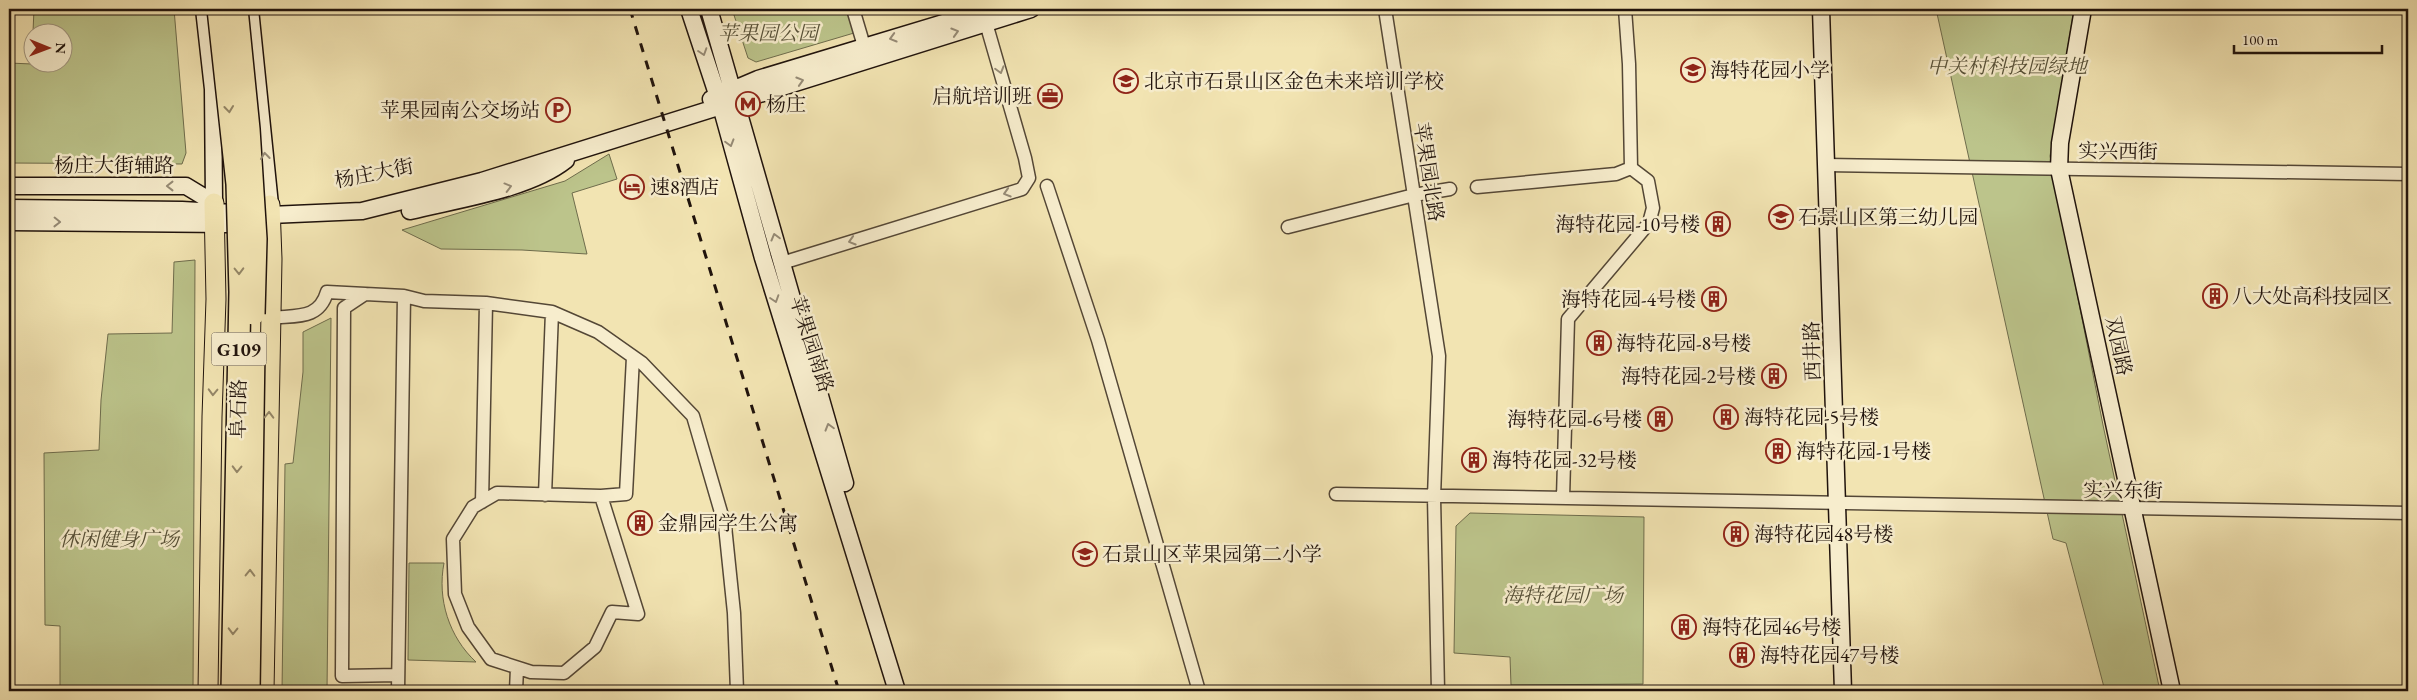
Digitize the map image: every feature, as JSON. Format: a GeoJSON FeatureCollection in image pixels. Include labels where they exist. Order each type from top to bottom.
{"type":"FeatureCollection","features":[{"type":"Feature","properties":{"kind":"highway","name":"阜石路"},"geometry":{"type":"LineString","coordinates":[[218,9],[237,184],[240,292],[232,691]]}},
{"type":"Feature","properties":{"kind":"highway","name":"阜石路"},"geometry":{"type":"LineString","coordinates":[[237,9],[250,129],[256,239],[249,691]]}},
{"type":"Feature","properties":{"kind":"main road"},"geometry":{"type":"LineString","coordinates":[[198,9],[206,27]]}},
{"type":"Feature","properties":{"kind":"main road","name":"阜石路"},"geometry":{"type":"LineString","coordinates":[[204,9],[213,90],[216,299],[212,417],[208,691]]}},
{"type":"Feature","properties":{"kind":"main road","name":"阜石路"},"geometry":{"type":"LineString","coordinates":[[250,9],[270,215],[271,318],[264,691]]}},
{"type":"Feature","properties":{"kind":"main road","name":"苹果园南路"},"geometry":{"type":"LineString","coordinates":[[689,9],[719,101],[762,258],[897,691]]}},
{"type":"Feature","properties":{"kind":"main road","name":"苹果园南路"},"geometry":{"type":"LineString","coordinates":[[709,9],[858,528],[908,691]]}},
{"type":"Feature","properties":{"kind":"main road"},"geometry":{"type":"LineString","coordinates":[[735,95],[758,79],[864,46],[992,15],[1031,9]]}},
{"type":"Feature","properties":{"kind":"main road","name":"西井路"},"geometry":{"type":"LineString","coordinates":[[1821,9],[1843,691]]}},
{"type":"Feature","properties":{"kind":"main road","name":"双园路"},"geometry":{"type":"LineString","coordinates":[[2083,9],[2060,143],[2059,169],[2172,691]]}},
{"type":"Feature","properties":{"kind":"main road"},"geometry":{"type":"LineString","coordinates":[[735,95],[992,15]]}},
{"type":"Feature","properties":{"kind":"main road","name":"杨庄大街"},"geometry":{"type":"LineString","coordinates":[[9,197],[215,213],[364,221],[531,181],[553,170],[575,152],[735,95]]}},
{"type":"Feature","properties":{"kind":"main road","name":"杨庄大街"},"geometry":{"type":"LineString","coordinates":[[270,215],[381,196],[479,171],[719,101]]}},
{"type":"Feature","properties":{"kind":"main road","name":"杨庄大街辅路"},"geometry":{"type":"LineString","coordinates":[[9,186],[186,186],[215,213]]}},
{"type":"Feature","properties":{"kind":"main road"},"geometry":{"type":"LineString","coordinates":[[9,208],[215,213]]}},
{"type":"Feature","properties":{"kind":"main road","name":"杨庄大街"},"geometry":{"type":"LineString","coordinates":[[9,222],[215,213]]}},
{"type":"Feature","properties":{"kind":"main road"},"geometry":{"type":"LineString","coordinates":[[216,299],[271,299]]}},
{"type":"Feature","properties":{"kind":"street"},"geometry":{"type":"LineString","coordinates":[[853,9],[864,46]]}},
{"type":"Feature","properties":{"kind":"street","name":"苹果园北路"},"geometry":{"type":"LineString","coordinates":[[1385,9],[1437,341],[1439,377],[1434,497],[1438,691]]}},
{"type":"Feature","properties":{"kind":"street"},"geometry":{"type":"LineString","coordinates":[[1563,498],[1568,319],[1649,223],[1653,208],[1648,181],[1632,168],[1629,64],[1625,9]]}},
{"type":"Feature","properties":{"kind":"street"},"geometry":{"type":"LineString","coordinates":[[782,263],[1022,189],[1029,178],[992,15]]}},
{"type":"Feature","properties":{"kind":"street","name":"实兴西街"},"geometry":{"type":"LineString","coordinates":[[1826,165],[2408,174]]}},
{"type":"Feature","properties":{"kind":"street"},"geometry":{"type":"LineString","coordinates":[[1477,187],[1616,174],[1632,168]]}},
{"type":"Feature","properties":{"kind":"street"},"geometry":{"type":"LineString","coordinates":[[1047,186],[1098,340],[1199,691]]}},
{"type":"Feature","properties":{"kind":"street"},"geometry":{"type":"LineString","coordinates":[[1288,227],[1414,195],[1450,189]]}},
{"type":"Feature","properties":{"kind":"street"},"geometry":{"type":"LineString","coordinates":[[271,318],[313,313],[323,304],[327,292],[404,296],[424,301],[486,303],[552,312],[598,332],[633,357],[693,416],[725,526],[734,613],[737,691]]}},
{"type":"Feature","properties":{"kind":"street"},"geometry":{"type":"LineString","coordinates":[[365,294],[344,308],[342,676],[398,675]]}},
{"type":"Feature","properties":{"kind":"street"},"geometry":{"type":"LineString","coordinates":[[398,691],[404,296]]}},
{"type":"Feature","properties":{"kind":"street"},"geometry":{"type":"LineString","coordinates":[[482,502],[486,303]]}},
{"type":"Feature","properties":{"kind":"street"},"geometry":{"type":"LineString","coordinates":[[545,495],[552,312]]}},
{"type":"Feature","properties":{"kind":"street"},"geometry":{"type":"LineString","coordinates":[[602,496],[638,614],[612,612],[595,647],[564,672],[531,672],[491,659],[468,627],[455,594],[453,539],[473,507],[497,493],[602,496],[626,494],[633,357]]}},
{"type":"Feature","properties":{"kind":"street","name":"实兴东街"},"geometry":{"type":"LineString","coordinates":[[1336,494],[2408,513]]}},
{"type":"Feature","properties":{"kind":"street"},"geometry":{"type":"LineString","coordinates":[[516,691],[517,668]]}},
{"type":"Feature","properties":{"kind":"green space"},"geometry":{"type":"Polygon","coordinates":[[[34,9],[174,9],[186,153],[182,164],[9,163],[9,63],[22,64],[22,72],[72,72],[72,22],[33,22],[34,9]]]}},
{"type":"Feature","properties":{"kind":"green space","name":"苹果园公园"},"geometry":{"type":"Polygon","coordinates":[[[732,9],[846,9],[854,33],[756,62],[748,58],[732,9]]]}},
{"type":"Feature","properties":{"kind":"green space","name":"中关村科技园绿地"},"geometry":{"type":"Polygon","coordinates":[[[1936,9],[2074,9],[2050,156],[2103,425],[2160,691],[2105,691],[2066,543],[2053,539],[1936,9]]]}},
{"type":"Feature","properties":{"kind":"green space"},"geometry":{"type":"Polygon","coordinates":[[[609,154],[617,179],[572,193],[587,254],[522,250],[441,249],[402,230],[565,181],[609,154]]]}},
{"type":"Feature","properties":{"kind":"green space","name":"休闲健身广场"},"geometry":{"type":"Polygon","coordinates":[[[195,260],[193,691],[60,691],[60,626],[45,625],[44,453],[99,450],[101,400],[108,334],[172,333],[174,262],[195,260]]]}},
{"type":"Feature","properties":{"kind":"green space"},"geometry":{"type":"Polygon","coordinates":[[[331,318],[327,691],[282,691],[285,464],[293,463],[303,372],[303,332],[331,318]]]}},
{"type":"Feature","properties":{"kind":"green space","name":"海特花园广场"},"geometry":{"type":"Polygon","coordinates":[[[1470,513],[1644,517],[1643,684],[1511,685],[1510,657],[1454,653],[1456,526],[1470,513]]]}},
{"type":"Feature","properties":{"kind":"green space"},"geometry":{"type":"Polygon","coordinates":[[[409,563],[444,563],[442,590],[447,617],[459,641],[476,662],[408,660],[409,563]]]}},
{"type":"Feature","properties":{"kind":"railway"},"geometry":{"type":"LineString","coordinates":[[630,9],[839,691]]}},
{"type":"Feature","properties":{"kind":"place","name":"海特花园小学"},"geometry":{"type":"Point","coordinates":[1693,70]}},
{"type":"Feature","properties":{"kind":"place","name":"北京市石景山区金色未来培训学校"},"geometry":{"type":"Point","coordinates":[1126,81]}},
{"type":"Feature","properties":{"kind":"place","name":"启航培训班"},"geometry":{"type":"Point","coordinates":[1050,96]}},
{"type":"Feature","properties":{"kind":"place","name":"杨庄"},"geometry":{"type":"Point","coordinates":[748,104]}},
{"type":"Feature","properties":{"kind":"place","name":"苹果园南公交场站"},"geometry":{"type":"Point","coordinates":[558,110]}},
{"type":"Feature","properties":{"kind":"place","name":"速8酒店"},"geometry":{"type":"Point","coordinates":[632,187]}},
{"type":"Feature","properties":{"kind":"place","name":"石景山区第三幼儿园"},"geometry":{"type":"Point","coordinates":[1781,217]}},
{"type":"Feature","properties":{"kind":"place","name":"海特花园-10号楼"},"geometry":{"type":"Point","coordinates":[1718,224]}},
{"type":"Feature","properties":{"kind":"place","name":"八大处高科技园区"},"geometry":{"type":"Point","coordinates":[2215,296]}},
{"type":"Feature","properties":{"kind":"place","name":"海特花园-4号楼"},"geometry":{"type":"Point","coordinates":[1714,299]}},
{"type":"Feature","properties":{"kind":"place","name":"海特花园-8号楼"},"geometry":{"type":"Point","coordinates":[1599,343]}},
{"type":"Feature","properties":{"kind":"place","name":"海特花园-2号楼"},"geometry":{"type":"Point","coordinates":[1774,376]}},
{"type":"Feature","properties":{"kind":"place","name":"海特花园-5号楼"},"geometry":{"type":"Point","coordinates":[1726,417]}},
{"type":"Feature","properties":{"kind":"place","name":"海特花园-6号楼"},"geometry":{"type":"Point","coordinates":[1660,419]}},
{"type":"Feature","properties":{"kind":"place","name":"海特花园-1号楼"},"geometry":{"type":"Point","coordinates":[1778,451]}},
{"type":"Feature","properties":{"kind":"place","name":"海特花园-32号楼"},"geometry":{"type":"Point","coordinates":[1474,460]}},
{"type":"Feature","properties":{"kind":"place","name":"金鼎园学生公寓"},"geometry":{"type":"Point","coordinates":[640,523]}},
{"type":"Feature","properties":{"kind":"place","name":"海特花园48号楼"},"geometry":{"type":"Point","coordinates":[1736,534]}},
{"type":"Feature","properties":{"kind":"place","name":"石景山区苹果园第二小学"},"geometry":{"type":"Point","coordinates":[1085,554]}},
{"type":"Feature","properties":{"kind":"place","name":"海特花园46号楼"},"geometry":{"type":"Point","coordinates":[1684,627]}},
{"type":"Feature","properties":{"kind":"place","name":"海特花园47号楼"},"geometry":{"type":"Point","coordinates":[1742,655]}}]}
